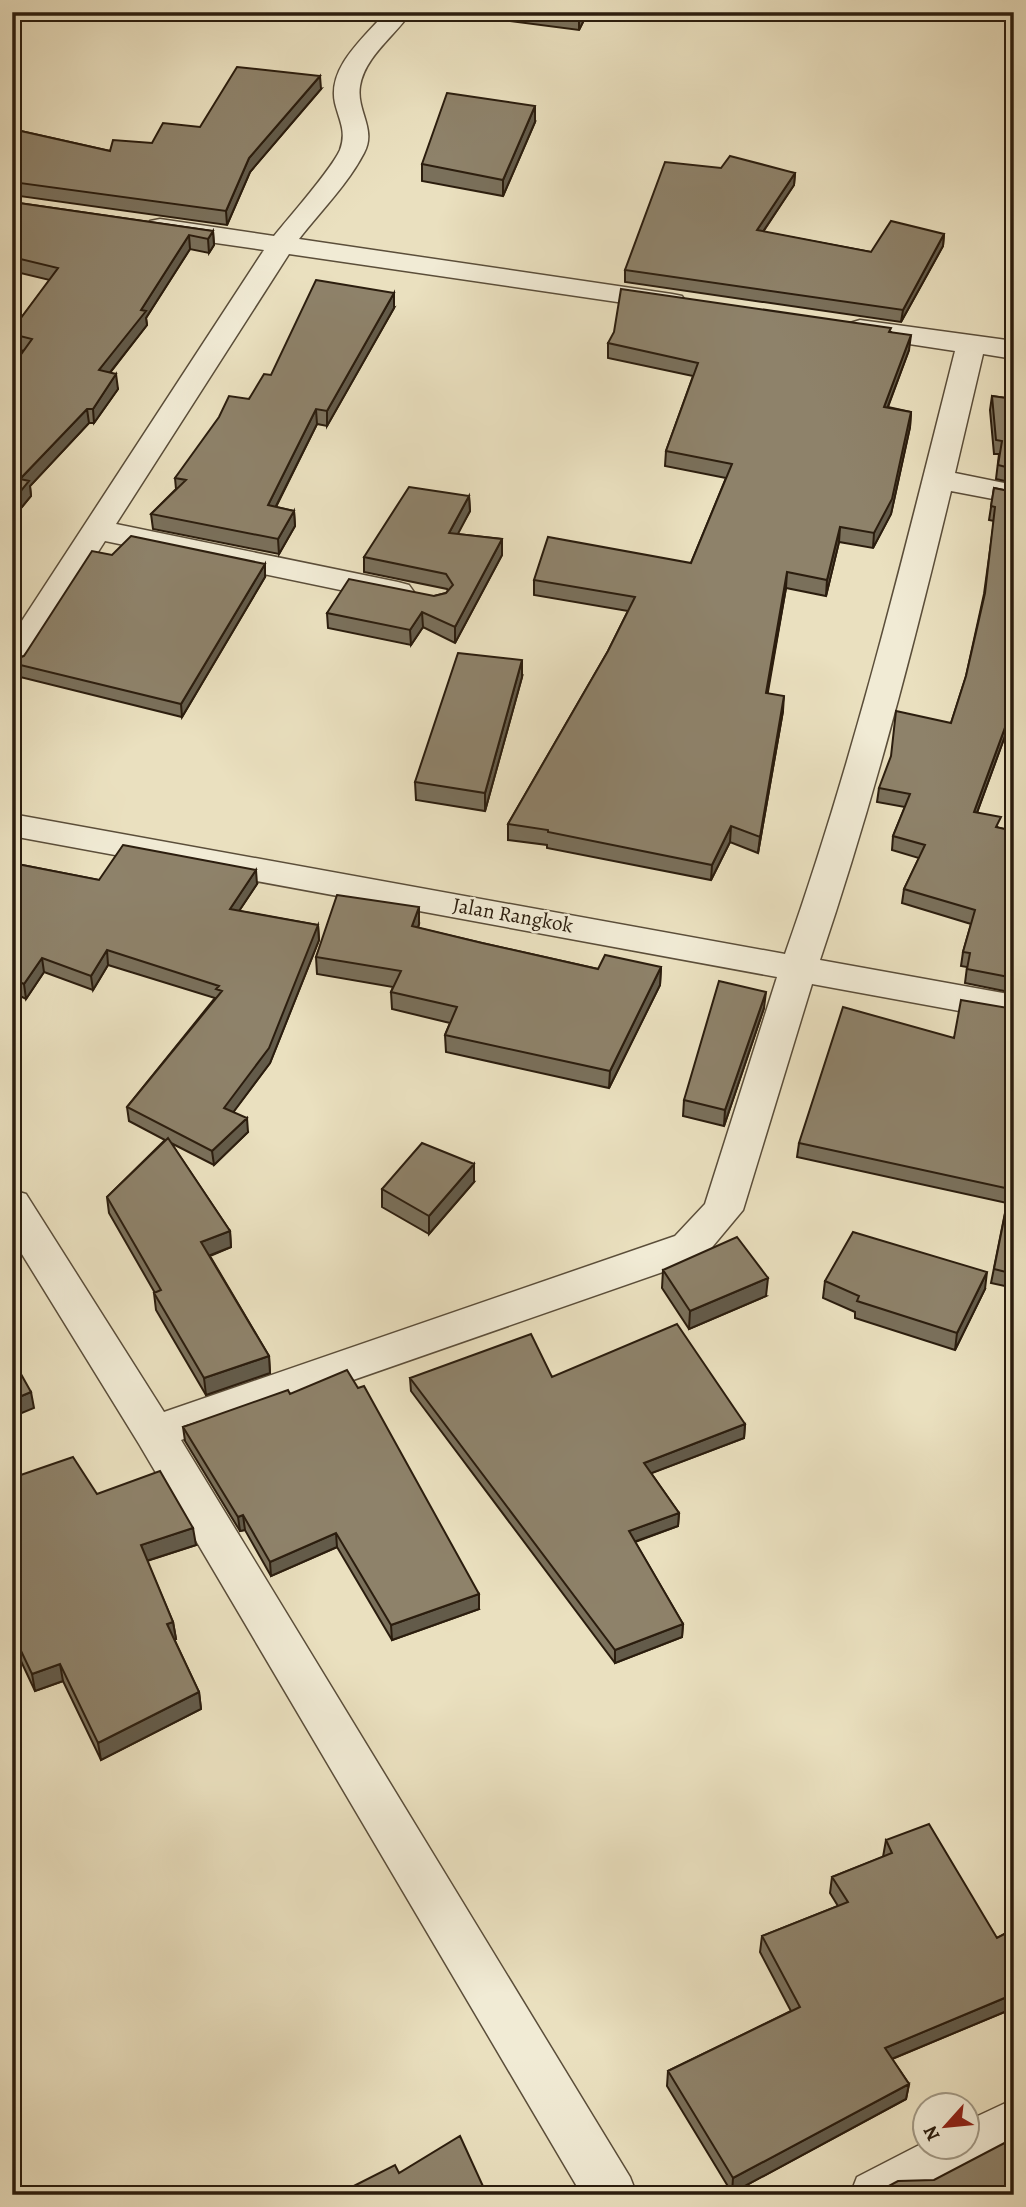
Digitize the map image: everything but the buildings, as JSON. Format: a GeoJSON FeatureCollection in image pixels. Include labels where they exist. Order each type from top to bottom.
{"type":"FeatureCollection","features":[{"type":"Feature","properties":{"kind":"street"},"geometry":{"type":"LineString","coordinates":[[12,661],[281,245],[352,152],[357,131],[347,102],[347,88],[353,66],[399,12]]}},
{"type":"Feature","properties":{"kind":"street"},"geometry":{"type":"LineString","coordinates":[[136,223],[695,305]]}},
{"type":"Feature","properties":{"kind":"street"},"geometry":{"type":"LineString","coordinates":[[833,325],[1014,351]]}},
{"type":"Feature","properties":{"kind":"street"},"geometry":{"type":"LineString","coordinates":[[154,1432],[689,1247],[723,1210],[799,967],[834,866],[892,668],[971,345]]}},
{"type":"Feature","properties":{"kind":"street"},"geometry":{"type":"LineString","coordinates":[[937,479],[1014,494]]}},
{"type":"Feature","properties":{"kind":"street"},"geometry":{"type":"LineString","coordinates":[[98,530],[421,597]]}},
{"type":"Feature","properties":{"kind":"street","name":"Jalan Rangkok"},"geometry":{"type":"LineString","coordinates":[[12,825],[1014,1008]]}},
{"type":"Feature","properties":{"kind":"street"},"geometry":{"type":"LineString","coordinates":[[12,1204],[154,1432],[611,2195]]}},
{"type":"Feature","properties":{"kind":"street"},"geometry":{"type":"LineString","coordinates":[[876,2195],[1014,2123]]}}]}
